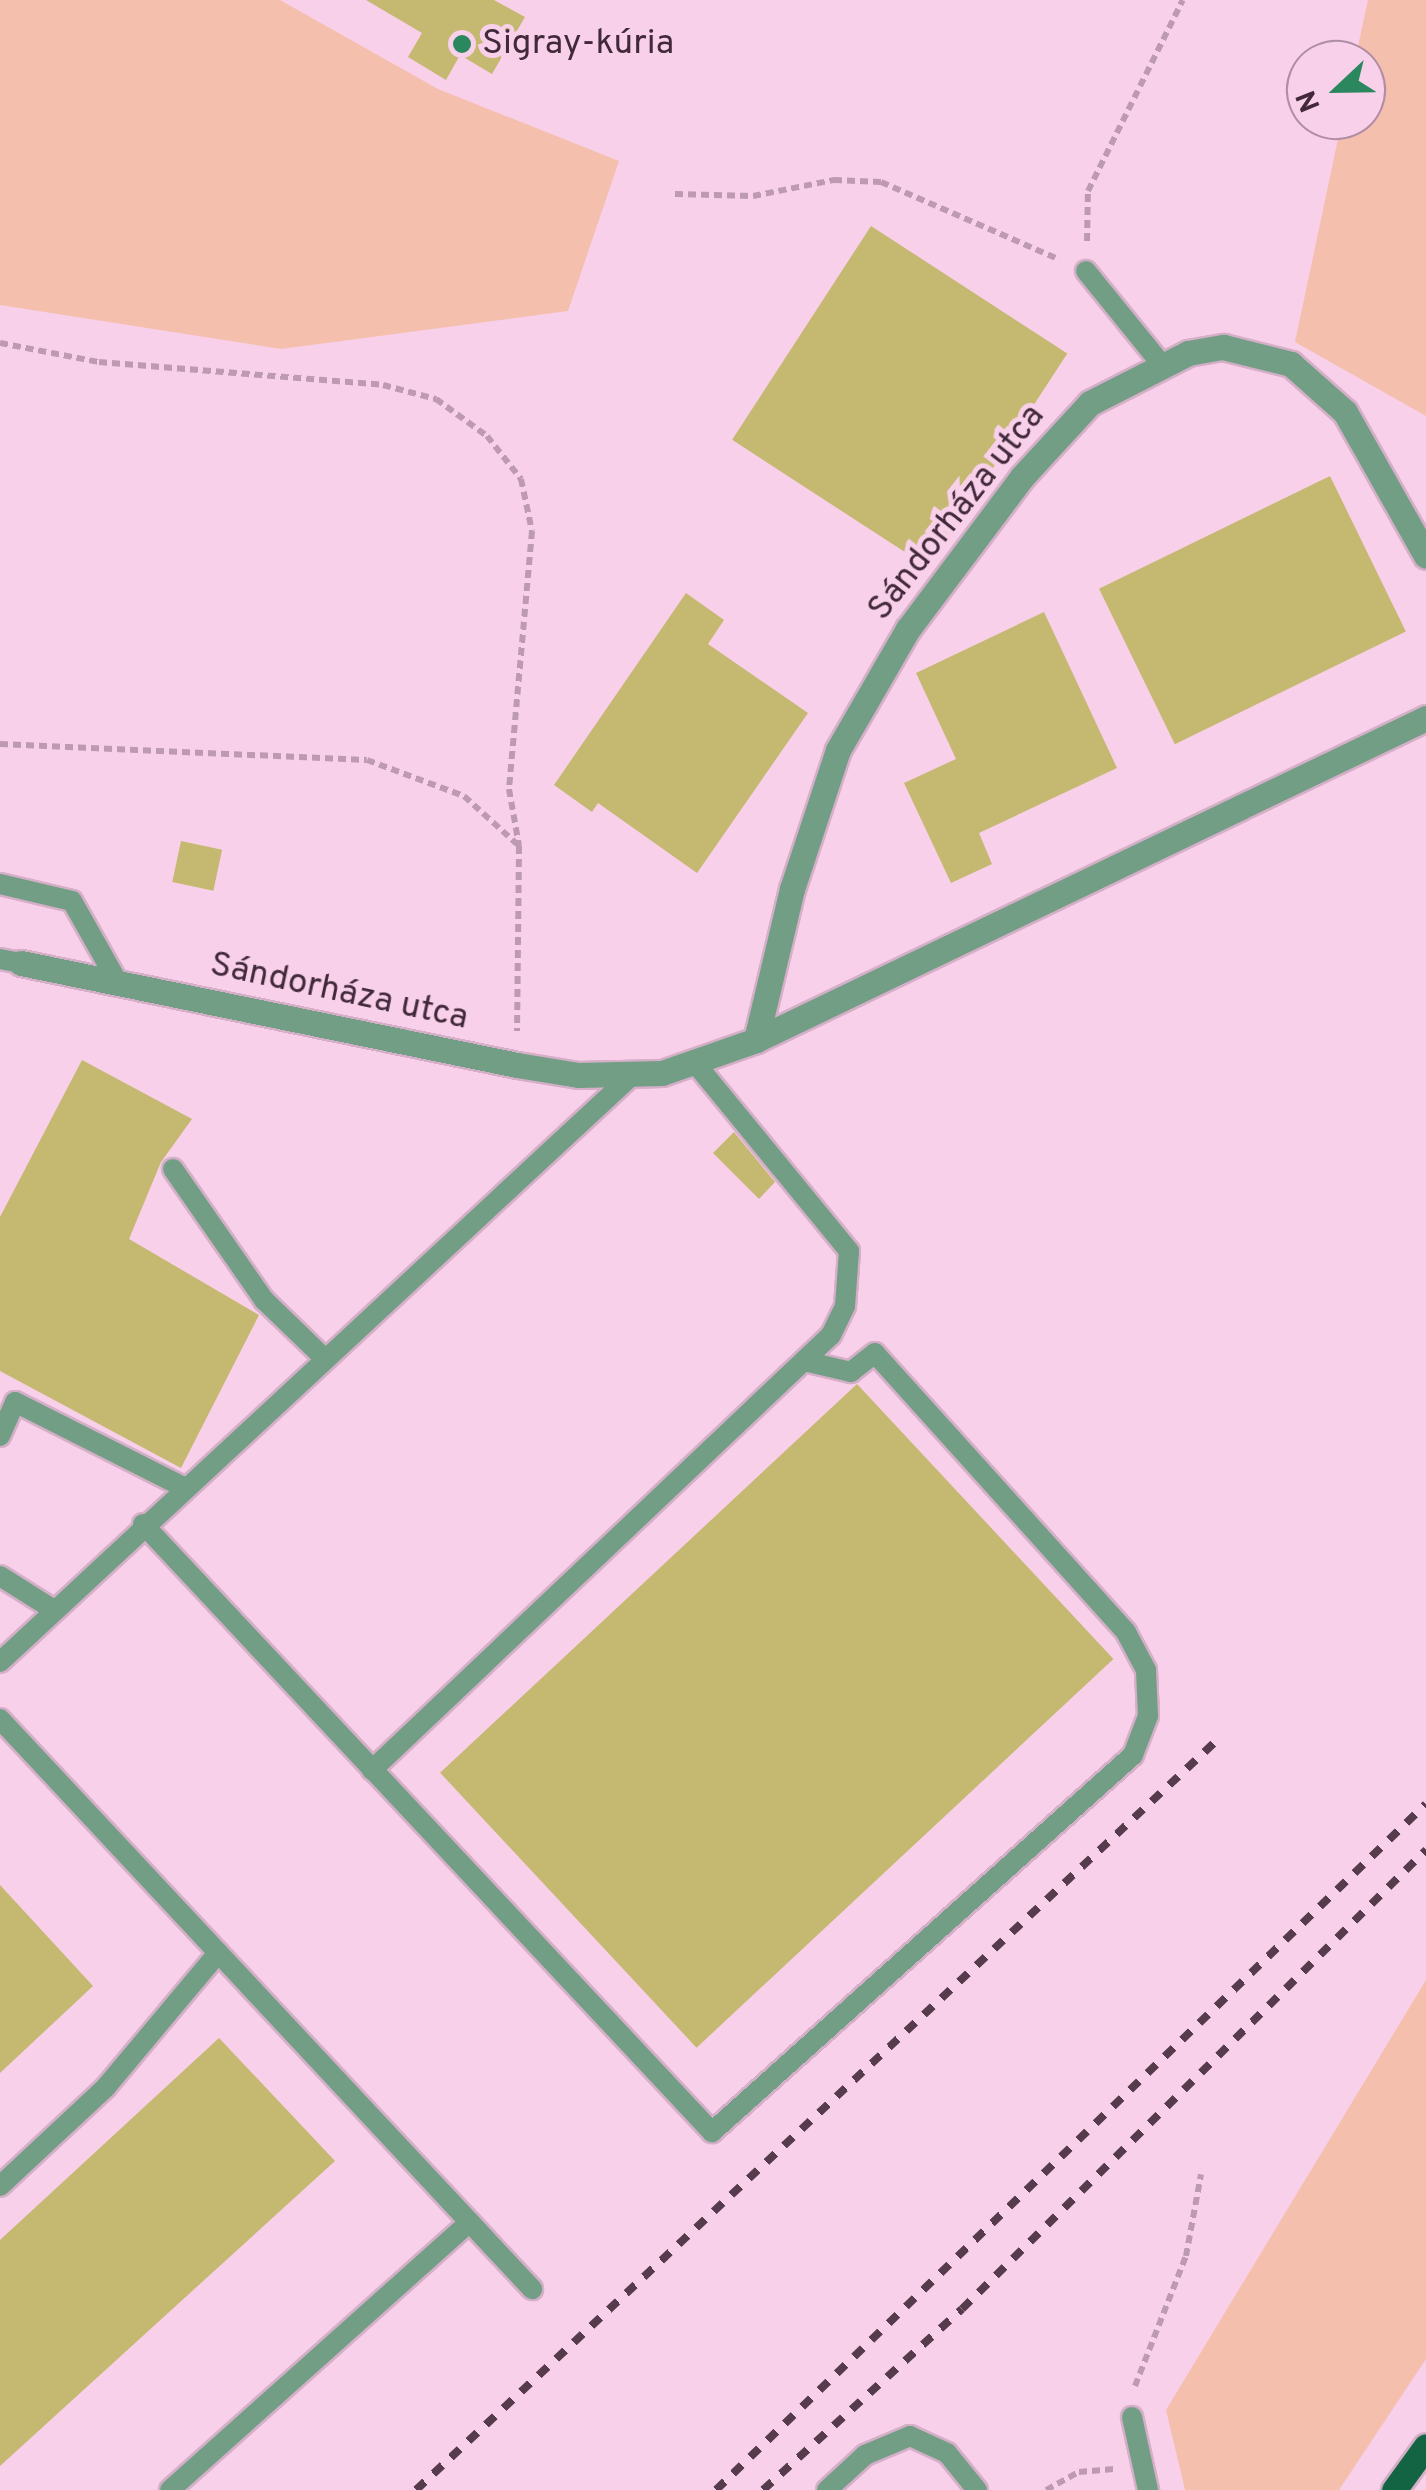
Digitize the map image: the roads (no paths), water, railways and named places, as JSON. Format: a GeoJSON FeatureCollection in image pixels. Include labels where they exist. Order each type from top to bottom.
{"type":"FeatureCollection","features":[{"type":"Feature","properties":{"kind":"main road"},"geometry":{"type":"LineString","coordinates":[[1394,2490],[1426,2446]]}},
{"type":"Feature","properties":{"kind":"street","name":"Sándorháza utca"},"geometry":{"type":"LineString","coordinates":[[756,1040],[814,812],[880,674],[1060,433],[1090,403],[1159,361],[1223,348],[1291,364],[1345,412],[1426,556]]}},
{"type":"Feature","properties":{"kind":"street","name":"Sándorháza utca"},"geometry":{"type":"LineString","coordinates":[[11,961],[517,1065],[630,1077],[696,1063],[756,1040],[1426,718]]}},
{"type":"Feature","properties":{"kind":"lane"},"geometry":{"type":"LineString","coordinates":[[1086,271],[1159,361]]}},
{"type":"Feature","properties":{"kind":"lane"},"geometry":{"type":"LineString","coordinates":[[0,884],[72,900],[117,981]]}},
{"type":"Feature","properties":{"kind":"lane"},"geometry":{"type":"LineString","coordinates":[[372,1770],[831,1336],[845,1306],[849,1251],[696,1063]]}},
{"type":"Feature","properties":{"kind":"lane"},"geometry":{"type":"LineString","coordinates":[[0,1662],[142,1524],[630,1077]]}},
{"type":"Feature","properties":{"kind":"lane"},"geometry":{"type":"LineString","coordinates":[[173,1168],[264,1300],[323,1358]]}},
{"type":"Feature","properties":{"kind":"lane"},"geometry":{"type":"LineString","coordinates":[[142,1524],[712,2132],[1133,1755],[1148,1690],[1126,1632],[875,1353],[851,1372],[804,1361]]}},
{"type":"Feature","properties":{"kind":"lane"},"geometry":{"type":"LineString","coordinates":[[0,1436],[15,1402],[183,1487]]}},
{"type":"Feature","properties":{"kind":"lane"},"geometry":{"type":"LineString","coordinates":[[0,1576],[54,1610]]}},
{"type":"Feature","properties":{"kind":"lane"},"geometry":{"type":"LineString","coordinates":[[0,1719],[532,2289]]}},
{"type":"Feature","properties":{"kind":"lane"},"geometry":{"type":"LineString","coordinates":[[0,2186],[106,2088],[218,1952]]}},
{"type":"Feature","properties":{"kind":"lane"},"geometry":{"type":"LineString","coordinates":[[170,2490],[470,2222]]}},
{"type":"Feature","properties":{"kind":"lane"},"geometry":{"type":"LineString","coordinates":[[1132,2418],[1147,2486]]}},
{"type":"Feature","properties":{"kind":"lane"},"geometry":{"type":"LineString","coordinates":[[827,2490],[864,2455],[910,2436],[947,2453],[977,2490]]}},
{"type":"Feature","properties":{"kind":"railway"},"geometry":{"type":"LineString","coordinates":[[416,2490],[1216,1741]]}},
{"type":"Feature","properties":{"kind":"railway"},"geometry":{"type":"LineString","coordinates":[[716,2490],[1426,1804]]}},
{"type":"Feature","properties":{"kind":"railway"},"geometry":{"type":"LineString","coordinates":[[763,2490],[962,2309],[1426,1850]]}},
{"type":"Feature","properties":{"kind":"place","name":"Sigray-kúria"},"geometry":{"type":"Point","coordinates":[462,44]}}]}
